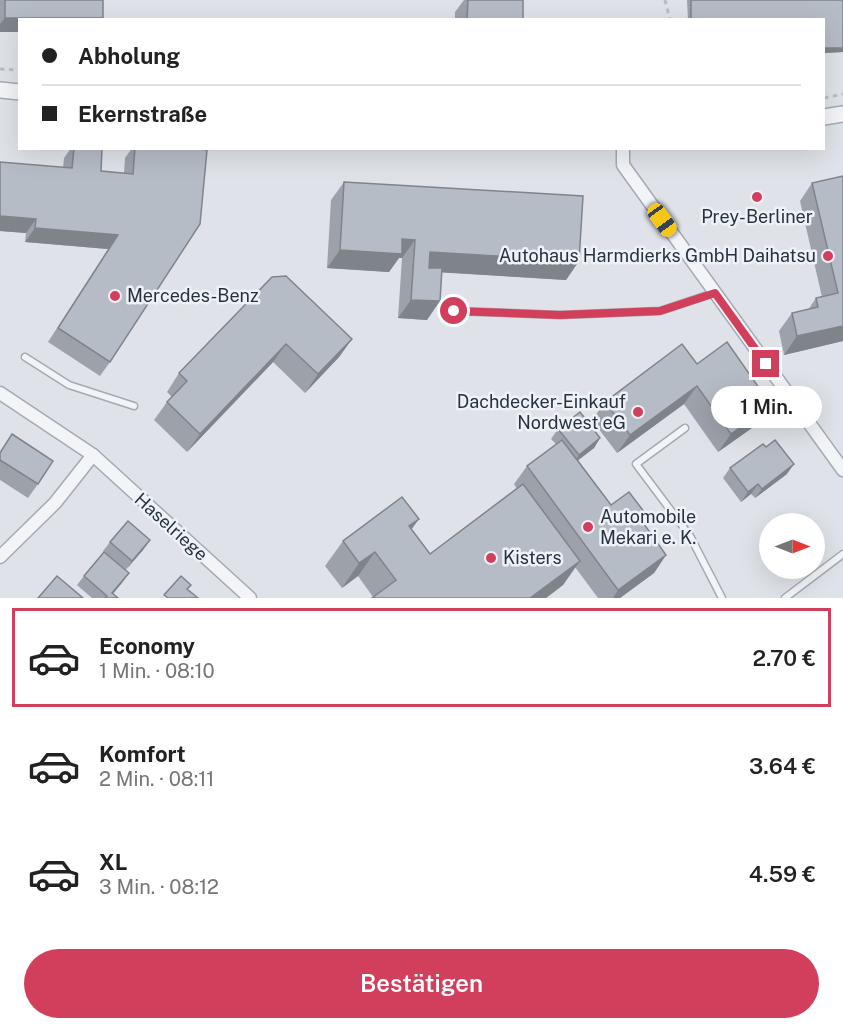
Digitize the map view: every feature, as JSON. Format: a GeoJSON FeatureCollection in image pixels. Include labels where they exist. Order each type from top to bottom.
{"type":"FeatureCollection","features":[{"type":"Feature","properties":{"kind":"street"},"geometry":{"type":"LineString","coordinates":[[0,90],[18,92]]}},
{"type":"Feature","properties":{"kind":"street"},"geometry":{"type":"LineString","coordinates":[[825,117],[843,114]]}},
{"type":"Feature","properties":{"kind":"street"},"geometry":{"type":"LineString","coordinates":[[623,150],[623,165],[843,470]]}},
{"type":"Feature","properties":{"kind":"street","name":"Haselriege"},"geometry":{"type":"LineString","coordinates":[[0,393],[93,455],[250,598]]}},
{"type":"Feature","properties":{"kind":"street"},"geometry":{"type":"LineString","coordinates":[[0,557],[55,503],[93,455]]}},
{"type":"Feature","properties":{"kind":"lane"},"geometry":{"type":"LineString","coordinates":[[454,311],[560,315],[660,311],[715,293]]}},
{"type":"Feature","properties":{"kind":"lane"},"geometry":{"type":"LineString","coordinates":[[25,357],[69,384],[134,406]]}},
{"type":"Feature","properties":{"kind":"lane"},"geometry":{"type":"LineString","coordinates":[[685,428],[636,464],[690,536],[722,598]]}},
{"type":"Feature","properties":{"kind":"lane"},"geometry":{"type":"LineString","coordinates":[[785,598],[843,554]]}},
{"type":"Feature","properties":{"kind":"lane"},"geometry":{"type":"LineString","coordinates":[[793,591],[799,598]]}},
{"type":"Feature","properties":{"kind":"path"},"geometry":{"type":"LineString","coordinates":[[664,0],[669,18]]}},
{"type":"Feature","properties":{"kind":"path"},"geometry":{"type":"LineString","coordinates":[[0,69],[18,70]]}},
{"type":"Feature","properties":{"kind":"path"},"geometry":{"type":"LineString","coordinates":[[825,98],[843,94]]}},
{"type":"Feature","properties":{"kind":"building"},"geometry":{"type":"Polygon","coordinates":[[[5,0],[103,0],[103,18],[5,18],[5,0]]]}},
{"type":"Feature","properties":{"kind":"building"},"geometry":{"type":"Polygon","coordinates":[[[468,0],[523,0],[523,18],[467,18],[468,0]]]}},
{"type":"Feature","properties":{"kind":"building"},"geometry":{"type":"Polygon","coordinates":[[[691,0],[843,0],[843,48],[825,48],[825,18],[691,18],[691,0]]]}},
{"type":"Feature","properties":{"kind":"building","name":"Mercedes-Benz"},"geometry":{"type":"Polygon","coordinates":[[[74,150],[102,150],[101,171],[133,174],[135,150],[207,150],[200,224],[110,362],[58,328],[118,235],[35,228],[36,219],[0,216],[0,162],[72,168],[74,150]]]}},
{"type":"Feature","properties":{"kind":"building"},"geometry":{"type":"Polygon","coordinates":[[[843,176],[843,326],[797,336],[792,313],[818,307],[816,298],[838,293],[812,183],[843,176]]]}},
{"type":"Feature","properties":{"kind":"building"},"geometry":{"type":"Polygon","coordinates":[[[344,182],[583,196],[579,261],[430,252],[429,268],[442,268],[440,301],[411,300],[415,240],[402,239],[402,254],[340,250],[344,182]]]}},
{"type":"Feature","properties":{"kind":"building"},"geometry":{"type":"Polygon","coordinates":[[[286,276],[352,339],[318,374],[286,344],[200,434],[167,402],[187,381],[179,373],[272,277],[286,276]]]}},
{"type":"Feature","properties":{"kind":"building"},"geometry":{"type":"Polygon","coordinates":[[[727,342],[771,405],[731,434],[697,386],[630,435],[605,402],[682,344],[697,364],[727,342]]]}},
{"type":"Feature","properties":{"kind":"building"},"geometry":{"type":"Polygon","coordinates":[[[580,412],[600,438],[579,455],[558,429],[580,412]]]}},
{"type":"Feature","properties":{"kind":"building"},"geometry":{"type":"Polygon","coordinates":[[[12,434],[53,461],[38,484],[0,460],[0,453],[12,434]]]}},
{"type":"Feature","properties":{"kind":"building"},"geometry":{"type":"Polygon","coordinates":[[[562,440],[611,505],[629,492],[645,513],[639,517],[666,555],[618,590],[527,466],[562,440]]]}},
{"type":"Feature","properties":{"kind":"building"},"geometry":{"type":"Polygon","coordinates":[[[775,440],[794,464],[762,489],[758,484],[748,492],[730,468],[763,444],[766,447],[775,440]]]}},
{"type":"Feature","properties":{"kind":"building","name":"Kisters"},"geometry":{"type":"Polygon","coordinates":[[[523,484],[580,561],[530,598],[372,598],[396,580],[375,552],[359,563],[343,541],[402,497],[419,519],[409,526],[430,554],[523,484]]]}},
{"type":"Feature","properties":{"kind":"building"},"geometry":{"type":"Polygon","coordinates":[[[128,521],[150,540],[132,561],[110,542],[128,521]]]}},
{"type":"Feature","properties":{"kind":"building"},"geometry":{"type":"Polygon","coordinates":[[[104,552],[129,573],[112,593],[118,598],[105,598],[107,596],[84,576],[104,552]]]}},
{"type":"Feature","properties":{"kind":"building"},"geometry":{"type":"Polygon","coordinates":[[[57,576],[83,598],[38,598],[57,576]]]}},
{"type":"Feature","properties":{"kind":"building"},"geometry":{"type":"Polygon","coordinates":[[[181,576],[191,585],[187,589],[198,598],[168,598],[164,595],[181,576]]]}},
{"type":"Feature","properties":{"kind":"place","name":"Prey-Berliner"},"geometry":{"type":"Point","coordinates":[757,197]}},
{"type":"Feature","properties":{"kind":"place","name":"Autohaus Harmdierks GmbH Daihatsu"},"geometry":{"type":"Point","coordinates":[828,256]}},
{"type":"Feature","properties":{"kind":"place","name":"Mercedes-Benz"},"geometry":{"type":"Point","coordinates":[115,296]}},
{"type":"Feature","properties":{"kind":"place","name":"Dachdecker-Einkauf Nordwest eG"},"geometry":{"type":"Point","coordinates":[638,412]}},
{"type":"Feature","properties":{"kind":"place","name":"Automobile Mekari e. K."},"geometry":{"type":"Point","coordinates":[588,527]}},
{"type":"Feature","properties":{"kind":"place","name":"Kisters"},"geometry":{"type":"Point","coordinates":[491,558]}},
{"type":"Feature","properties":{"kind":"route"},"geometry":{"type":"LineString","coordinates":[[454,311],[560,315],[660,311],[715,293],[766,364]]}}]}
